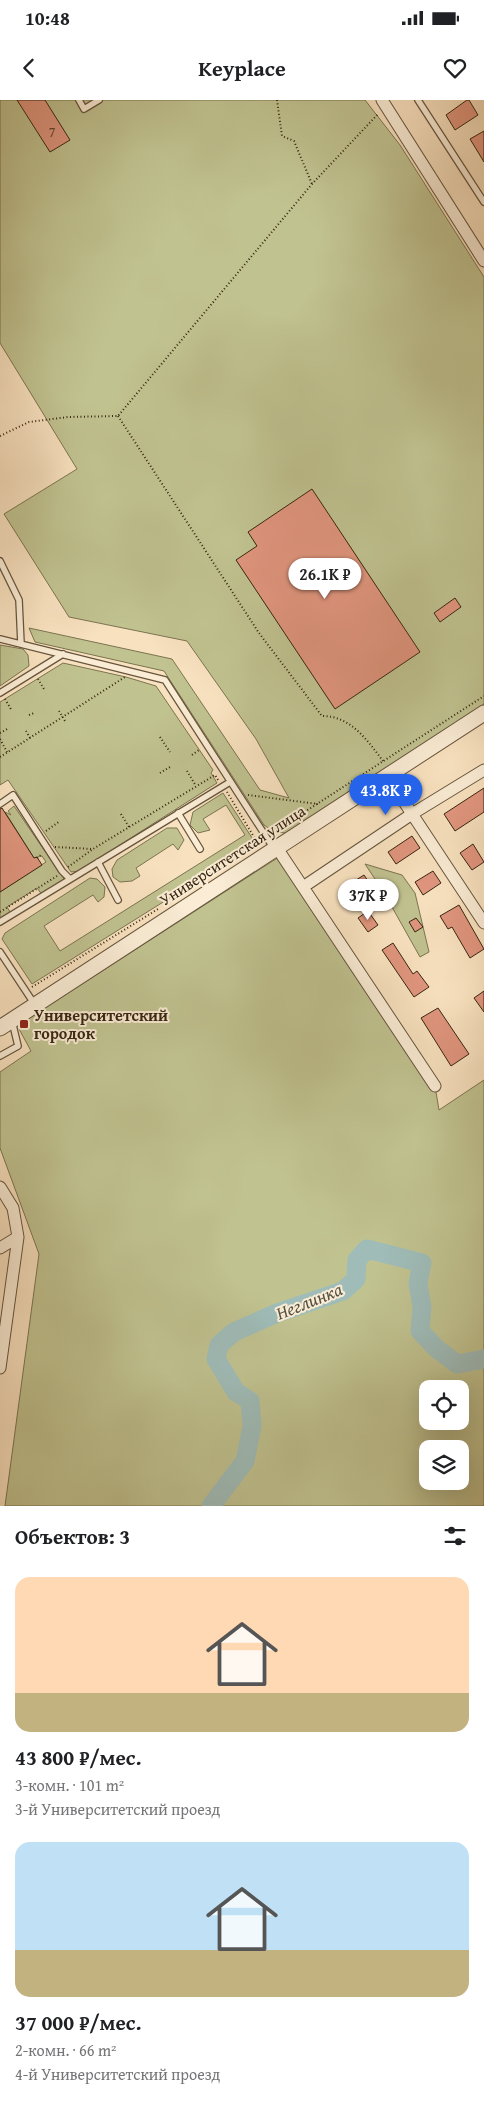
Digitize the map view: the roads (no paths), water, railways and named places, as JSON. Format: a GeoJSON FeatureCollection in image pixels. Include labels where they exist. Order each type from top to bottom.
{"type":"FeatureCollection","features":[{"type":"Feature","properties":{"kind":"street"},"geometry":{"type":"LineString","coordinates":[[385,104],[484,259]]}},
{"type":"Feature","properties":{"kind":"street","name":"Университетская улица"},"geometry":{"type":"LineString","coordinates":[[6,1024],[385,769],[484,713]]}},
{"type":"Feature","properties":{"kind":"street"},"geometry":{"type":"LineString","coordinates":[[385,769],[412,814],[484,923]]}},
{"type":"Feature","properties":{"kind":"street"},"geometry":{"type":"LineString","coordinates":[[303,887],[412,814],[484,770]]}},
{"type":"Feature","properties":{"kind":"street"},"geometry":{"type":"LineString","coordinates":[[270,845],[303,887],[435,1086]]}},
{"type":"Feature","properties":{"kind":"street"},"geometry":{"type":"LineString","coordinates":[[0,1187],[13,1208],[18,1237],[0,1368]]}},
{"type":"Feature","properties":{"kind":"street"},"geometry":{"type":"LineString","coordinates":[[0,1248],[18,1237]]}},
{"type":"Feature","properties":{"kind":"lane"},"geometry":{"type":"LineString","coordinates":[[79,100],[84,108],[99,100]]}},
{"type":"Feature","properties":{"kind":"lane"},"geometry":{"type":"LineString","coordinates":[[418,100],[484,202]]}},
{"type":"Feature","properties":{"kind":"lane"},"geometry":{"type":"LineString","coordinates":[[0,561],[18,600],[21,644]]}},
{"type":"Feature","properties":{"kind":"lane"},"geometry":{"type":"LineString","coordinates":[[0,639],[165,680],[270,845]]}},
{"type":"Feature","properties":{"kind":"lane"},"geometry":{"type":"LineString","coordinates":[[0,693],[63,654]]}},
{"type":"Feature","properties":{"kind":"lane"},"geometry":{"type":"LineString","coordinates":[[0,922],[230,782]]}},
{"type":"Feature","properties":{"kind":"lane"},"geometry":{"type":"LineString","coordinates":[[0,804],[13,795],[61,872],[70,879]]}},
{"type":"Feature","properties":{"kind":"lane"},"geometry":{"type":"LineString","coordinates":[[178,814],[200,849]]}},
{"type":"Feature","properties":{"kind":"lane"},"geometry":{"type":"LineString","coordinates":[[98,862],[118,900]]}},
{"type":"Feature","properties":{"kind":"lane"},"geometry":{"type":"LineString","coordinates":[[0,952],[34,1005]]}},
{"type":"Feature","properties":{"kind":"lane"},"geometry":{"type":"LineString","coordinates":[[0,1056],[18,1046],[6,1024]]}},
{"type":"Feature","properties":{"kind":"waterway","name":"Неглинка"},"geometry":{"type":"LineString","coordinates":[[211,1506],[245,1461],[252,1426],[250,1401],[236,1392],[216,1359],[219,1345],[234,1332],[277,1313],[343,1291],[356,1279],[357,1260],[367,1249],[422,1263],[418,1283],[422,1307],[420,1331],[437,1349],[457,1364],[484,1359]]}},
{"type":"Feature","properties":{"kind":"place","name":"Университетский городок"},"geometry":{"type":"Point","coordinates":[24,1024]}}]}
